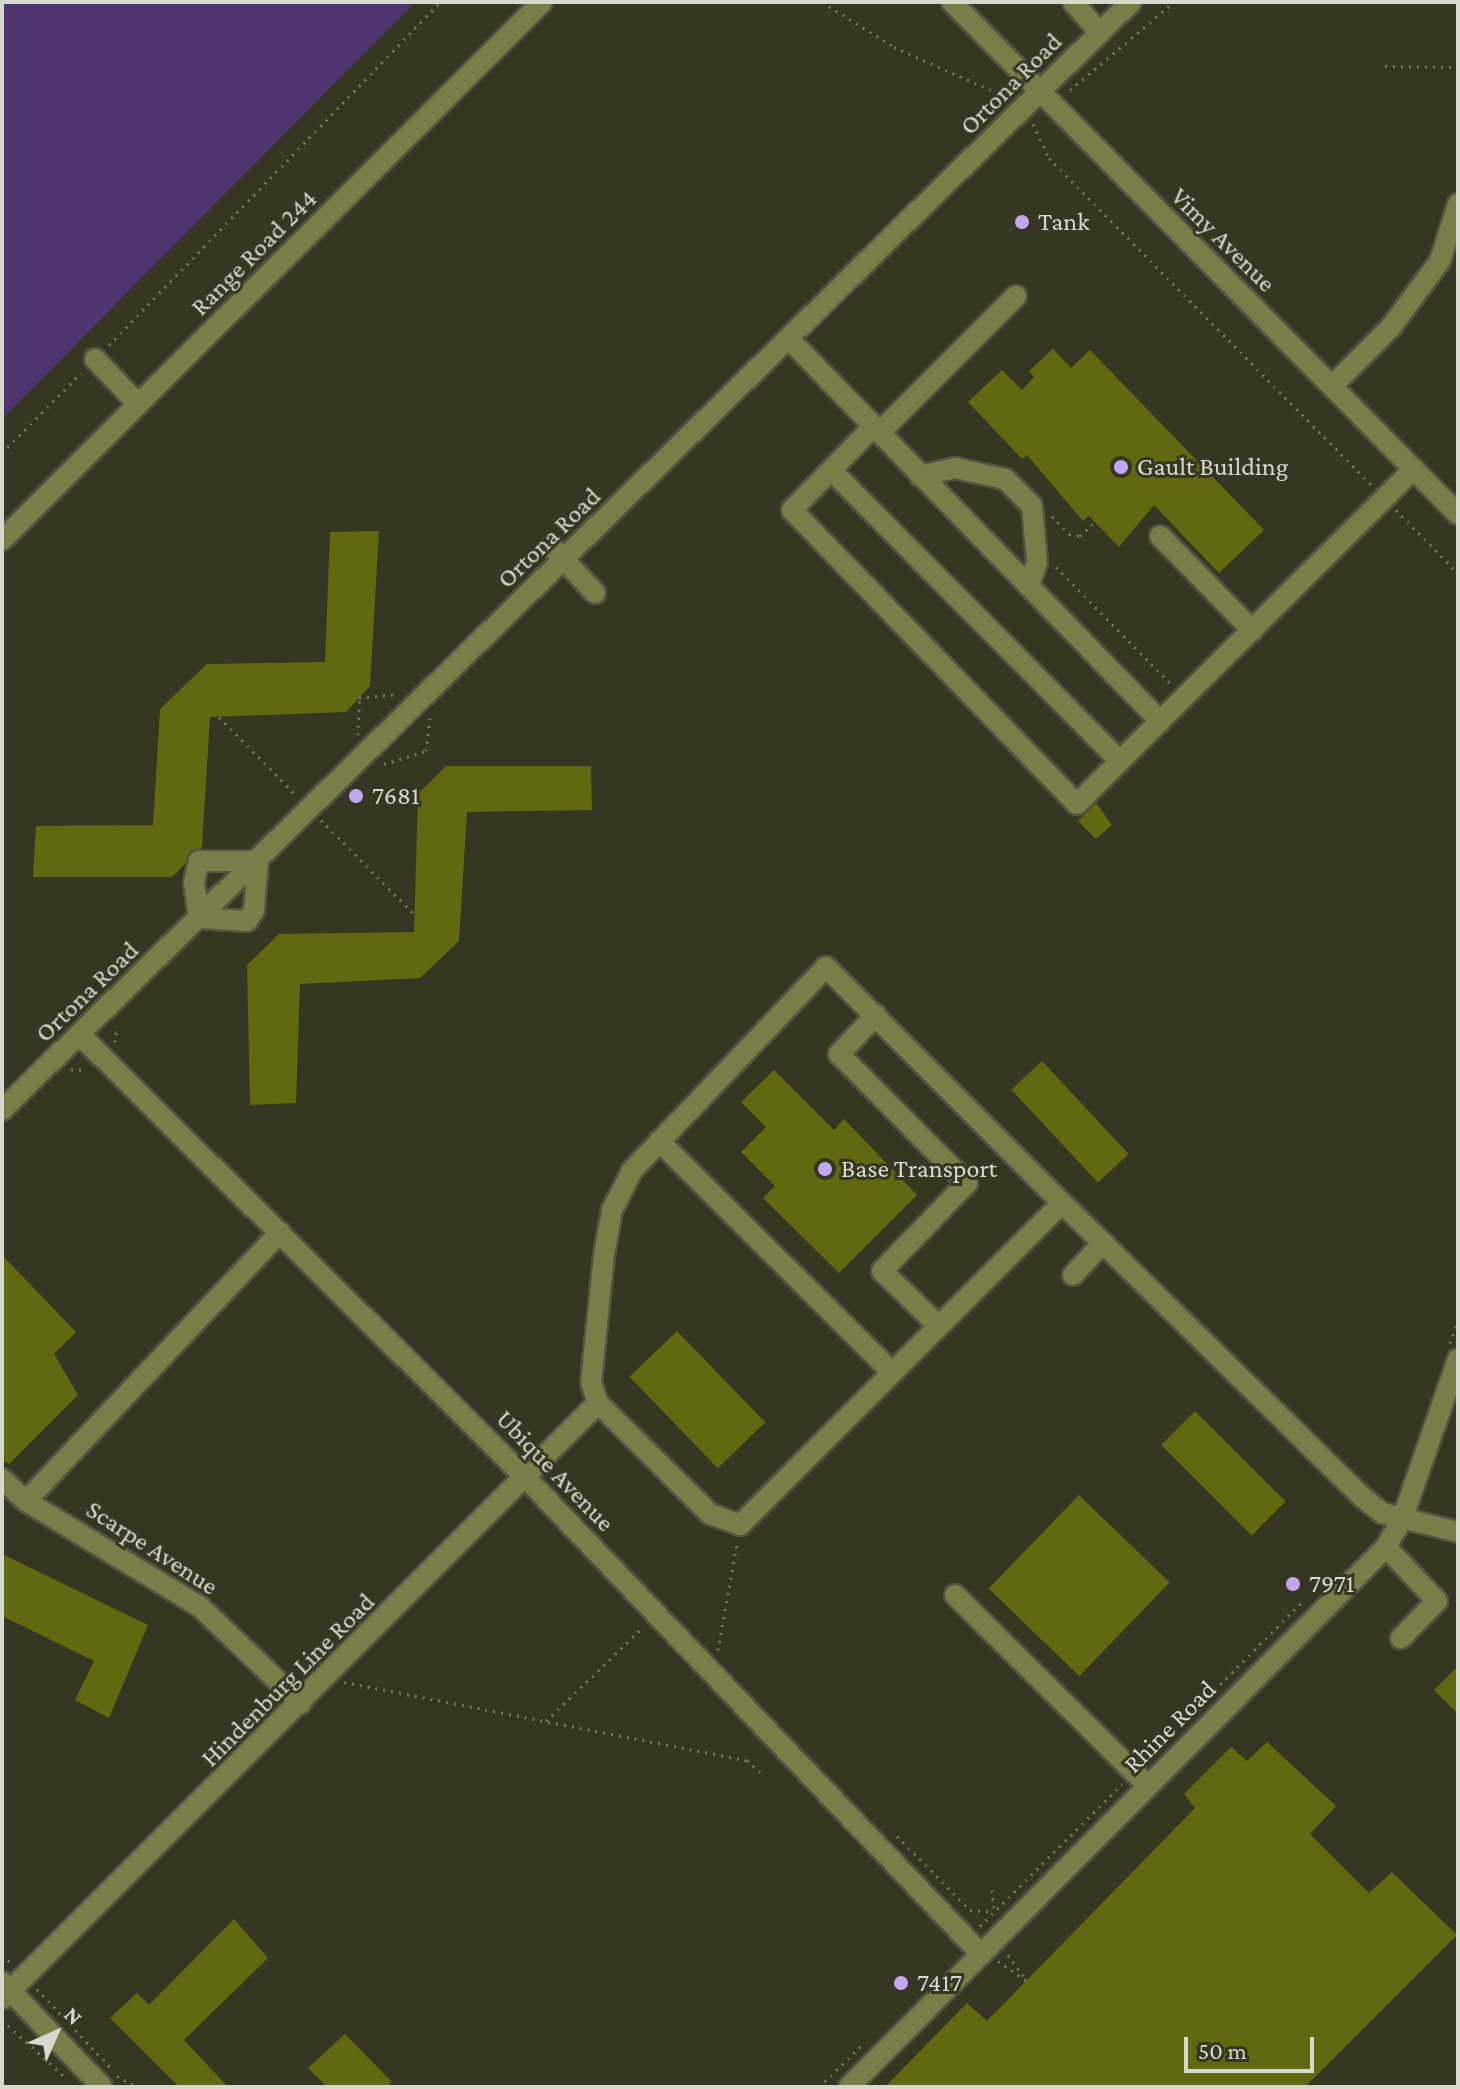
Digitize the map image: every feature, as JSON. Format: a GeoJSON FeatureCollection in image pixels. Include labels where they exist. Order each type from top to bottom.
{"type":"FeatureCollection","features":[{"type":"Feature","properties":{"kind":"street","name":"Range Road 244"},"geometry":{"type":"LineString","coordinates":[[2,540],[542,2]]}},
{"type":"Feature","properties":{"kind":"street","name":"Vimy Avenue"},"geometry":{"type":"LineString","coordinates":[[952,2],[1458,514]]}},
{"type":"Feature","properties":{"kind":"street"},"geometry":{"type":"LineString","coordinates":[[1073,2],[1100,33]]}},
{"type":"Feature","properties":{"kind":"street","name":"Ortona Road"},"geometry":{"type":"LineString","coordinates":[[2,1110],[258,861],[557,554],[1046,99],[1100,33],[1131,2]]}},
{"type":"Feature","properties":{"kind":"street"},"geometry":{"type":"LineString","coordinates":[[1332,386],[1391,327],[1440,261],[1458,204]]}},
{"type":"Feature","properties":{"kind":"street"},"geometry":{"type":"LineString","coordinates":[[1016,296],[792,510],[1077,804],[1414,469]]}},
{"type":"Feature","properties":{"kind":"street"},"geometry":{"type":"LineString","coordinates":[[789,339],[1160,721]]}},
{"type":"Feature","properties":{"kind":"street"},"geometry":{"type":"LineString","coordinates":[[95,359],[138,404]]}},
{"type":"Feature","properties":{"kind":"street"},"geometry":{"type":"LineString","coordinates":[[920,476],[955,468],[1005,479],[1032,506],[1037,562],[1029,587]]}},
{"type":"Feature","properties":{"kind":"street"},"geometry":{"type":"LineString","coordinates":[[831,470],[1120,761]]}},
{"type":"Feature","properties":{"kind":"street"},"geometry":{"type":"LineString","coordinates":[[1160,536],[1252,630]]}},
{"type":"Feature","properties":{"kind":"street"},"geometry":{"type":"LineString","coordinates":[[557,554],[595,593]]}},
{"type":"Feature","properties":{"kind":"street"},"geometry":{"type":"LineString","coordinates":[[199,861],[258,861],[253,915],[247,921],[199,918],[194,882],[199,861]]}},
{"type":"Feature","properties":{"kind":"street"},"geometry":{"type":"LineString","coordinates":[[1062,1203],[740,1525],[710,1514],[598,1403],[591,1382],[612,1210],[632,1171],[826,967],[1361,1496],[1382,1513],[1454,1526]]}},
{"type":"Feature","properties":{"kind":"street"},"geometry":{"type":"LineString","coordinates":[[876,1015],[839,1054],[967,1183],[882,1271],[938,1325]]}},
{"type":"Feature","properties":{"kind":"street","name":"Ubique Avenue"},"geometry":{"type":"LineString","coordinates":[[80,1035],[527,1479],[974,1947]]}},
{"type":"Feature","properties":{"kind":"street"},"geometry":{"type":"LineString","coordinates":[[659,1141],[891,1371]]}},
{"type":"Feature","properties":{"kind":"street"},"geometry":{"type":"LineString","coordinates":[[26,1501],[280,1232]]}},
{"type":"Feature","properties":{"kind":"street"},"geometry":{"type":"LineString","coordinates":[[1073,1275],[1103,1243]]}},
{"type":"Feature","properties":{"kind":"street","name":"Rhine Road"},"geometry":{"type":"LineString","coordinates":[[849,2087],[974,1947],[1141,1779],[1386,1547],[1403,1517],[1453,1354]]}},
{"type":"Feature","properties":{"kind":"street","name":"Hindenburg Line Road"},"geometry":{"type":"LineString","coordinates":[[5,1991],[527,1479],[598,1403]]}},
{"type":"Feature","properties":{"kind":"street","name":"Scarpe Avenue"},"geometry":{"type":"LineString","coordinates":[[2,1479],[26,1501],[199,1606],[301,1703]]}},
{"type":"Feature","properties":{"kind":"street"},"geometry":{"type":"LineString","coordinates":[[1386,1547],[1437,1601],[1401,1638]]}},
{"type":"Feature","properties":{"kind":"street"},"geometry":{"type":"LineString","coordinates":[[955,1595],[1141,1779]]}},
{"type":"Feature","properties":{"kind":"street"},"geometry":{"type":"LineString","coordinates":[[5,1991],[102,2087]]}},
{"type":"Feature","properties":{"kind":"path"},"geometry":{"type":"LineString","coordinates":[[2,453],[440,2]]}},
{"type":"Feature","properties":{"kind":"path"},"geometry":{"type":"LineString","coordinates":[[822,2],[894,47],[1003,92],[1027,117],[1049,158],[1458,573]]}},
{"type":"Feature","properties":{"kind":"path"},"geometry":{"type":"LineString","coordinates":[[1027,117],[1046,99],[1174,2]]}},
{"type":"Feature","properties":{"kind":"path"},"geometry":{"type":"LineString","coordinates":[[1385,66],[1458,67]]}},
{"type":"Feature","properties":{"kind":"path"},"geometry":{"type":"LineString","coordinates":[[1047,518],[1042,504],[1069,534],[1080,536],[1095,522]]}},
{"type":"Feature","properties":{"kind":"path"},"geometry":{"type":"LineString","coordinates":[[1049,557],[1175,689]]}},
{"type":"Feature","properties":{"kind":"path"},"geometry":{"type":"LineString","coordinates":[[310,828],[320,818],[415,915]]}},
{"type":"Feature","properties":{"kind":"path"},"geometry":{"type":"LineString","coordinates":[[117,1024],[118,1052]]}},
{"type":"Feature","properties":{"kind":"path"},"geometry":{"type":"LineString","coordinates":[[1453,1354],[1458,1322]]}},
{"type":"Feature","properties":{"kind":"path"},"geometry":{"type":"LineString","coordinates":[[550,1454],[562,1466],[561,1489]]}},
{"type":"Feature","properties":{"kind":"path"},"geometry":{"type":"LineString","coordinates":[[706,1643],[717,1654],[740,1525]]}},
{"type":"Feature","properties":{"kind":"path"},"geometry":{"type":"LineString","coordinates":[[1027,1981],[974,1947],[994,1912],[1141,1779],[1310,1594]]}},
{"type":"Feature","properties":{"kind":"path"},"geometry":{"type":"LineString","coordinates":[[546,1721],[646,1624],[657,1635]]}},
{"type":"Feature","properties":{"kind":"path"},"geometry":{"type":"LineString","coordinates":[[327,1677],[747,1760],[764,1776]]}},
{"type":"Feature","properties":{"kind":"path"},"geometry":{"type":"LineString","coordinates":[[895,1835],[970,1910],[994,1912]]}},
{"type":"Feature","properties":{"kind":"path"},"geometry":{"type":"LineString","coordinates":[[43,1995],[116,2076],[137,2087]]}},
{"type":"Feature","properties":{"kind":"path"},"geometry":{"type":"LineString","coordinates":[[2,2020],[43,2062],[73,2080]]}},
{"type":"Feature","properties":{"kind":"path"},"geometry":{"type":"LineString","coordinates":[[819,2087],[871,2036]]}},
{"type":"Feature","properties":{"kind":"shaded area"},"geometry":{"type":"Polygon","coordinates":[[[2,2],[415,2],[2,419],[2,2]]]}},
{"type":"Feature","properties":{"kind":"building","name":"Gault Building"},"geometry":{"type":"Polygon","coordinates":[[[1053,349],[1071,368],[1090,350],[1264,530],[1219,573],[1154,505],[1119,547],[1089,516],[1083,521],[1027,455],[1022,459],[968,402],[1002,370],[1022,390],[1034,377],[1029,371],[1053,349]]]}},
{"type":"Feature","properties":{"kind":"building"},"geometry":{"type":"Polygon","coordinates":[[[379,531],[370,686],[346,712],[210,717],[202,847],[172,877],[33,877],[36,826],[153,825],[160,709],[207,664],[325,662],[330,532],[379,531]]]}},
{"type":"Feature","properties":{"kind":"building"},"geometry":{"type":"Polygon","coordinates":[[[446,766],[591,766],[592,810],[467,812],[459,941],[420,978],[300,984],[296,1103],[250,1105],[247,965],[279,934],[414,932],[418,794],[446,766]]]}},
{"type":"Feature","properties":{"kind":"building"},"geometry":{"type":"Polygon","coordinates":[[[1096,803],[1112,825],[1096,839],[1078,821],[1096,803]]]}},
{"type":"Feature","properties":{"kind":"building"},"geometry":{"type":"Polygon","coordinates":[[[1042,1061],[1129,1154],[1098,1183],[1011,1090],[1042,1061]]]}},
{"type":"Feature","properties":{"kind":"building","name":"Base Transport"},"geometry":{"type":"Polygon","coordinates":[[[774,1070],[834,1130],[844,1119],[917,1195],[839,1273],[763,1198],[775,1186],[741,1152],[766,1127],[741,1102],[774,1070]]]}},
{"type":"Feature","properties":{"kind":"building"},"geometry":{"type":"Polygon","coordinates":[[[2,1255],[76,1332],[54,1354],[78,1395],[9,1464],[2,1459],[2,1255]]]}},
{"type":"Feature","properties":{"kind":"building"},"geometry":{"type":"Polygon","coordinates":[[[677,1331],[765,1422],[718,1468],[630,1377],[677,1331]]]}},
{"type":"Feature","properties":{"kind":"building"},"geometry":{"type":"Polygon","coordinates":[[[1195,1411],[1286,1502],[1252,1535],[1161,1445],[1195,1411]]]}},
{"type":"Feature","properties":{"kind":"building"},"geometry":{"type":"Polygon","coordinates":[[[1079,1495],[1170,1583],[1079,1676],[989,1589],[1079,1495]]]}},
{"type":"Feature","properties":{"kind":"building"},"geometry":{"type":"Polygon","coordinates":[[[2,1554],[148,1625],[109,1718],[75,1700],[94,1661],[2,1616],[2,1554]]]}},
{"type":"Feature","properties":{"kind":"building"},"geometry":{"type":"Polygon","coordinates":[[[1458,1666],[1458,1714],[1434,1690],[1458,1666]]]}},
{"type":"Feature","properties":{"kind":"building"},"geometry":{"type":"Polygon","coordinates":[[[1267,1742],[1336,1806],[1310,1834],[1369,1893],[1392,1872],[1457,1935],[1305,2087],[885,2087],[967,2003],[987,2021],[1195,1808],[1184,1794],[1231,1747],[1247,1761],[1267,1742]]]}},
{"type":"Feature","properties":{"kind":"building"},"geometry":{"type":"Polygon","coordinates":[[[234,1919],[268,1958],[184,2040],[228,2087],[179,2087],[110,2018],[137,1993],[149,2005],[234,1919]]]}},
{"type":"Feature","properties":{"kind":"building"},"geometry":{"type":"Polygon","coordinates":[[[345,2034],[392,2082],[386,2087],[327,2087],[308,2068],[345,2034]]]}},
{"type":"Feature","properties":{"kind":"place","name":"Tank"},"geometry":{"type":"Point","coordinates":[1022,222]}},
{"type":"Feature","properties":{"kind":"place","name":"Gault Building"},"geometry":{"type":"Point","coordinates":[1121,467]}},
{"type":"Feature","properties":{"kind":"place","name":"7681"},"geometry":{"type":"Point","coordinates":[356,796]}},
{"type":"Feature","properties":{"kind":"place","name":"Base Transport"},"geometry":{"type":"Point","coordinates":[825,1169]}},
{"type":"Feature","properties":{"kind":"place","name":"7971"},"geometry":{"type":"Point","coordinates":[1293,1584]}},
{"type":"Feature","properties":{"kind":"place","name":"7417"},"geometry":{"type":"Point","coordinates":[901,1983]}}]}
